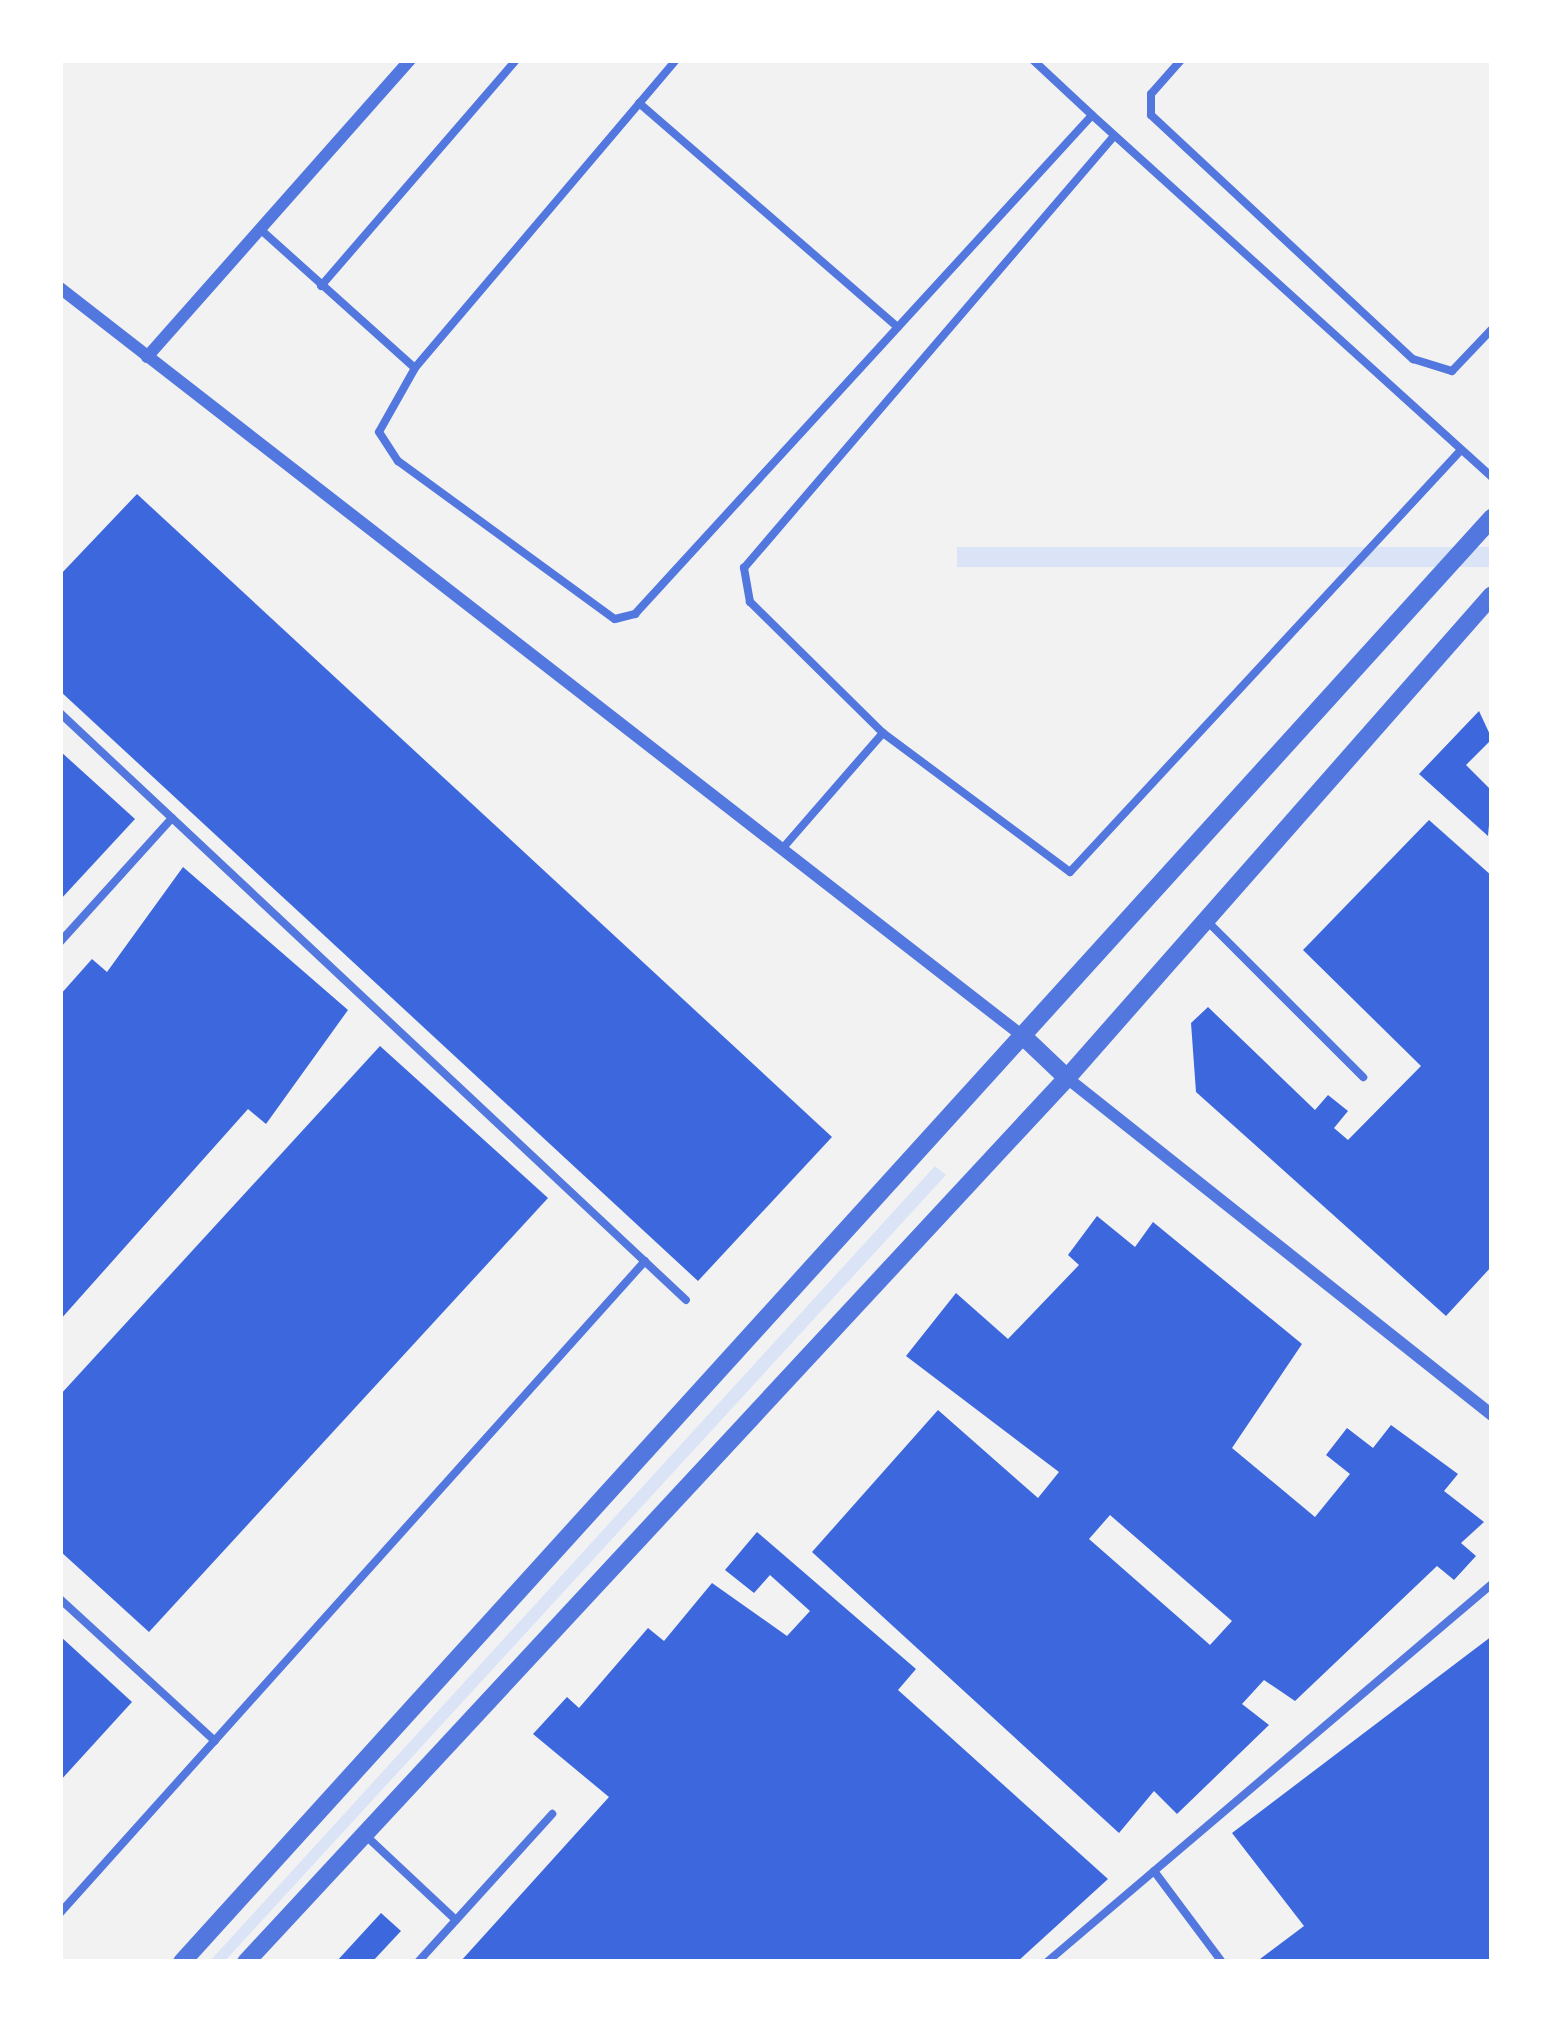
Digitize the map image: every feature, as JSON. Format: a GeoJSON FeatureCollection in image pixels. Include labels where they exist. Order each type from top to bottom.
{"type":"FeatureCollection","features":[{"type":"Feature","properties":{"kind":"street"},"geometry":{"type":"LineString","coordinates":[[147,357],[410,60]]}},
{"type":"Feature","properties":{"kind":"street"},"geometry":{"type":"LineString","coordinates":[[60,288],[1026,1039],[1067,1078],[1492,1415]]}},
{"type":"Feature","properties":{"kind":"street"},"geometry":{"type":"LineString","coordinates":[[182,1962],[1026,1039],[1492,518]]}},
{"type":"Feature","properties":{"kind":"street"},"geometry":{"type":"LineString","coordinates":[[246,1962],[1067,1078],[1203,918],[1492,596]]}},
{"type":"Feature","properties":{"kind":"lane"},"geometry":{"type":"LineString","coordinates":[[321,286],[516,60]]}},
{"type":"Feature","properties":{"kind":"lane"},"geometry":{"type":"LineString","coordinates":[[676,60],[416,368],[380,432],[398,461],[615,619],[635,614],[1092,115]]}},
{"type":"Feature","properties":{"kind":"lane"},"geometry":{"type":"LineString","coordinates":[[1033,60],[1492,478]]}},
{"type":"Feature","properties":{"kind":"lane"},"geometry":{"type":"LineString","coordinates":[[1181,60],[1151,94],[1150,116],[1413,359],[1452,371],[1492,329]]}},
{"type":"Feature","properties":{"kind":"lane"},"geometry":{"type":"LineString","coordinates":[[639,103],[898,327]]}},
{"type":"Feature","properties":{"kind":"lane"},"geometry":{"type":"LineString","coordinates":[[1114,136],[744,568],[750,602],[884,734],[1070,872],[1461,450]]}},
{"type":"Feature","properties":{"kind":"lane"},"geometry":{"type":"LineString","coordinates":[[260,230],[416,368]]}},
{"type":"Feature","properties":{"kind":"lane"},"geometry":{"type":"LineString","coordinates":[[60,713],[686,1300]]}},
{"type":"Feature","properties":{"kind":"lane"},"geometry":{"type":"LineString","coordinates":[[781,850],[884,734]]}},
{"type":"Feature","properties":{"kind":"lane"},"geometry":{"type":"LineString","coordinates":[[60,942],[172,818]]}},
{"type":"Feature","properties":{"kind":"lane"},"geometry":{"type":"LineString","coordinates":[[1203,918],[1363,1077]]}},
{"type":"Feature","properties":{"kind":"lane"},"geometry":{"type":"LineString","coordinates":[[60,1913],[645,1261]]}},
{"type":"Feature","properties":{"kind":"lane"},"geometry":{"type":"LineString","coordinates":[[1047,1962],[1492,1584]]}},
{"type":"Feature","properties":{"kind":"lane"},"geometry":{"type":"LineString","coordinates":[[60,1600],[214,1741]]}},
{"type":"Feature","properties":{"kind":"lane"},"geometry":{"type":"LineString","coordinates":[[418,1962],[552,1814]]}},
{"type":"Feature","properties":{"kind":"lane"},"geometry":{"type":"LineString","coordinates":[[363,1833],[456,1920]]}},
{"type":"Feature","properties":{"kind":"lane"},"geometry":{"type":"LineString","coordinates":[[1154,1871],[1222,1962]]}},
{"type":"Feature","properties":{"kind":"shaded area"},"geometry":{"type":"Polygon","coordinates":[[[957,547],[1492,547],[1492,567],[957,567],[957,547]]]}},
{"type":"Feature","properties":{"kind":"shaded area"},"geometry":{"type":"Polygon","coordinates":[[[935,1166],[946,1175],[224,1962],[209,1962],[935,1166]]]}},
{"type":"Feature","properties":{"kind":"building"},"geometry":{"type":"Polygon","coordinates":[[[137,494],[832,1137],[698,1281],[60,691],[60,575],[137,494]]]}},
{"type":"Feature","properties":{"kind":"building"},"geometry":{"type":"Polygon","coordinates":[[[1479,711],[1492,739],[1466,765],[1492,791],[1488,836],[1419,774],[1479,711]]]}},
{"type":"Feature","properties":{"kind":"building"},"geometry":{"type":"Polygon","coordinates":[[[60,751],[135,819],[60,900],[60,751]]]}},
{"type":"Feature","properties":{"kind":"building"},"geometry":{"type":"Polygon","coordinates":[[[1429,820],[1492,876],[1492,1266],[1446,1316],[1196,1092],[1191,1023],[1208,1007],[1315,1110],[1328,1095],[1348,1111],[1334,1128],[1348,1140],[1421,1066],[1303,950],[1429,820]]]}},
{"type":"Feature","properties":{"kind":"building"},"geometry":{"type":"Polygon","coordinates":[[[183,867],[348,1010],[266,1124],[248,1109],[60,1320],[60,995],[92,959],[107,972],[183,867]]]}},
{"type":"Feature","properties":{"kind":"building"},"geometry":{"type":"Polygon","coordinates":[[[380,1046],[548,1198],[149,1632],[60,1551],[60,1395],[380,1046]]]}},
{"type":"Feature","properties":{"kind":"building"},"geometry":{"type":"Polygon","coordinates":[[[1097,1216],[1135,1247],[1153,1222],[1302,1344],[1232,1448],[1315,1517],[1350,1474],[1326,1455],[1347,1428],[1373,1448],[1391,1425],[1458,1474],[1444,1491],[1484,1522],[1461,1543],[1476,1556],[1454,1580],[1437,1566],[1295,1701],[1264,1680],[1242,1704],[1269,1725],[1177,1814],[1154,1791],[1119,1833],[812,1552],[938,1410],[1038,1498],[1059,1472],[906,1356],[956,1293],[1008,1339],[1079,1265],[1068,1255],[1097,1216]],[[1110,1515],[1089,1539],[1210,1645],[1232,1621],[1110,1515]]]}},
{"type":"Feature","properties":{"kind":"building"},"geometry":{"type":"Polygon","coordinates":[[[757,1532],[916,1669],[898,1690],[1108,1879],[1017,1962],[460,1962],[609,1797],[533,1734],[567,1697],[579,1708],[648,1628],[664,1641],[712,1583],[787,1636],[810,1611],[770,1575],[754,1593],[725,1570],[757,1532]]]}},
{"type":"Feature","properties":{"kind":"building"},"geometry":{"type":"Polygon","coordinates":[[[60,1636],[132,1702],[60,1781],[60,1636]]]}},
{"type":"Feature","properties":{"kind":"building"},"geometry":{"type":"Polygon","coordinates":[[[1492,1636],[1492,1962],[1256,1962],[1304,1926],[1232,1833],[1492,1636]]]}},
{"type":"Feature","properties":{"kind":"building"},"geometry":{"type":"Polygon","coordinates":[[[381,1913],[401,1931],[372,1962],[336,1962],[381,1913]]]}}]}
